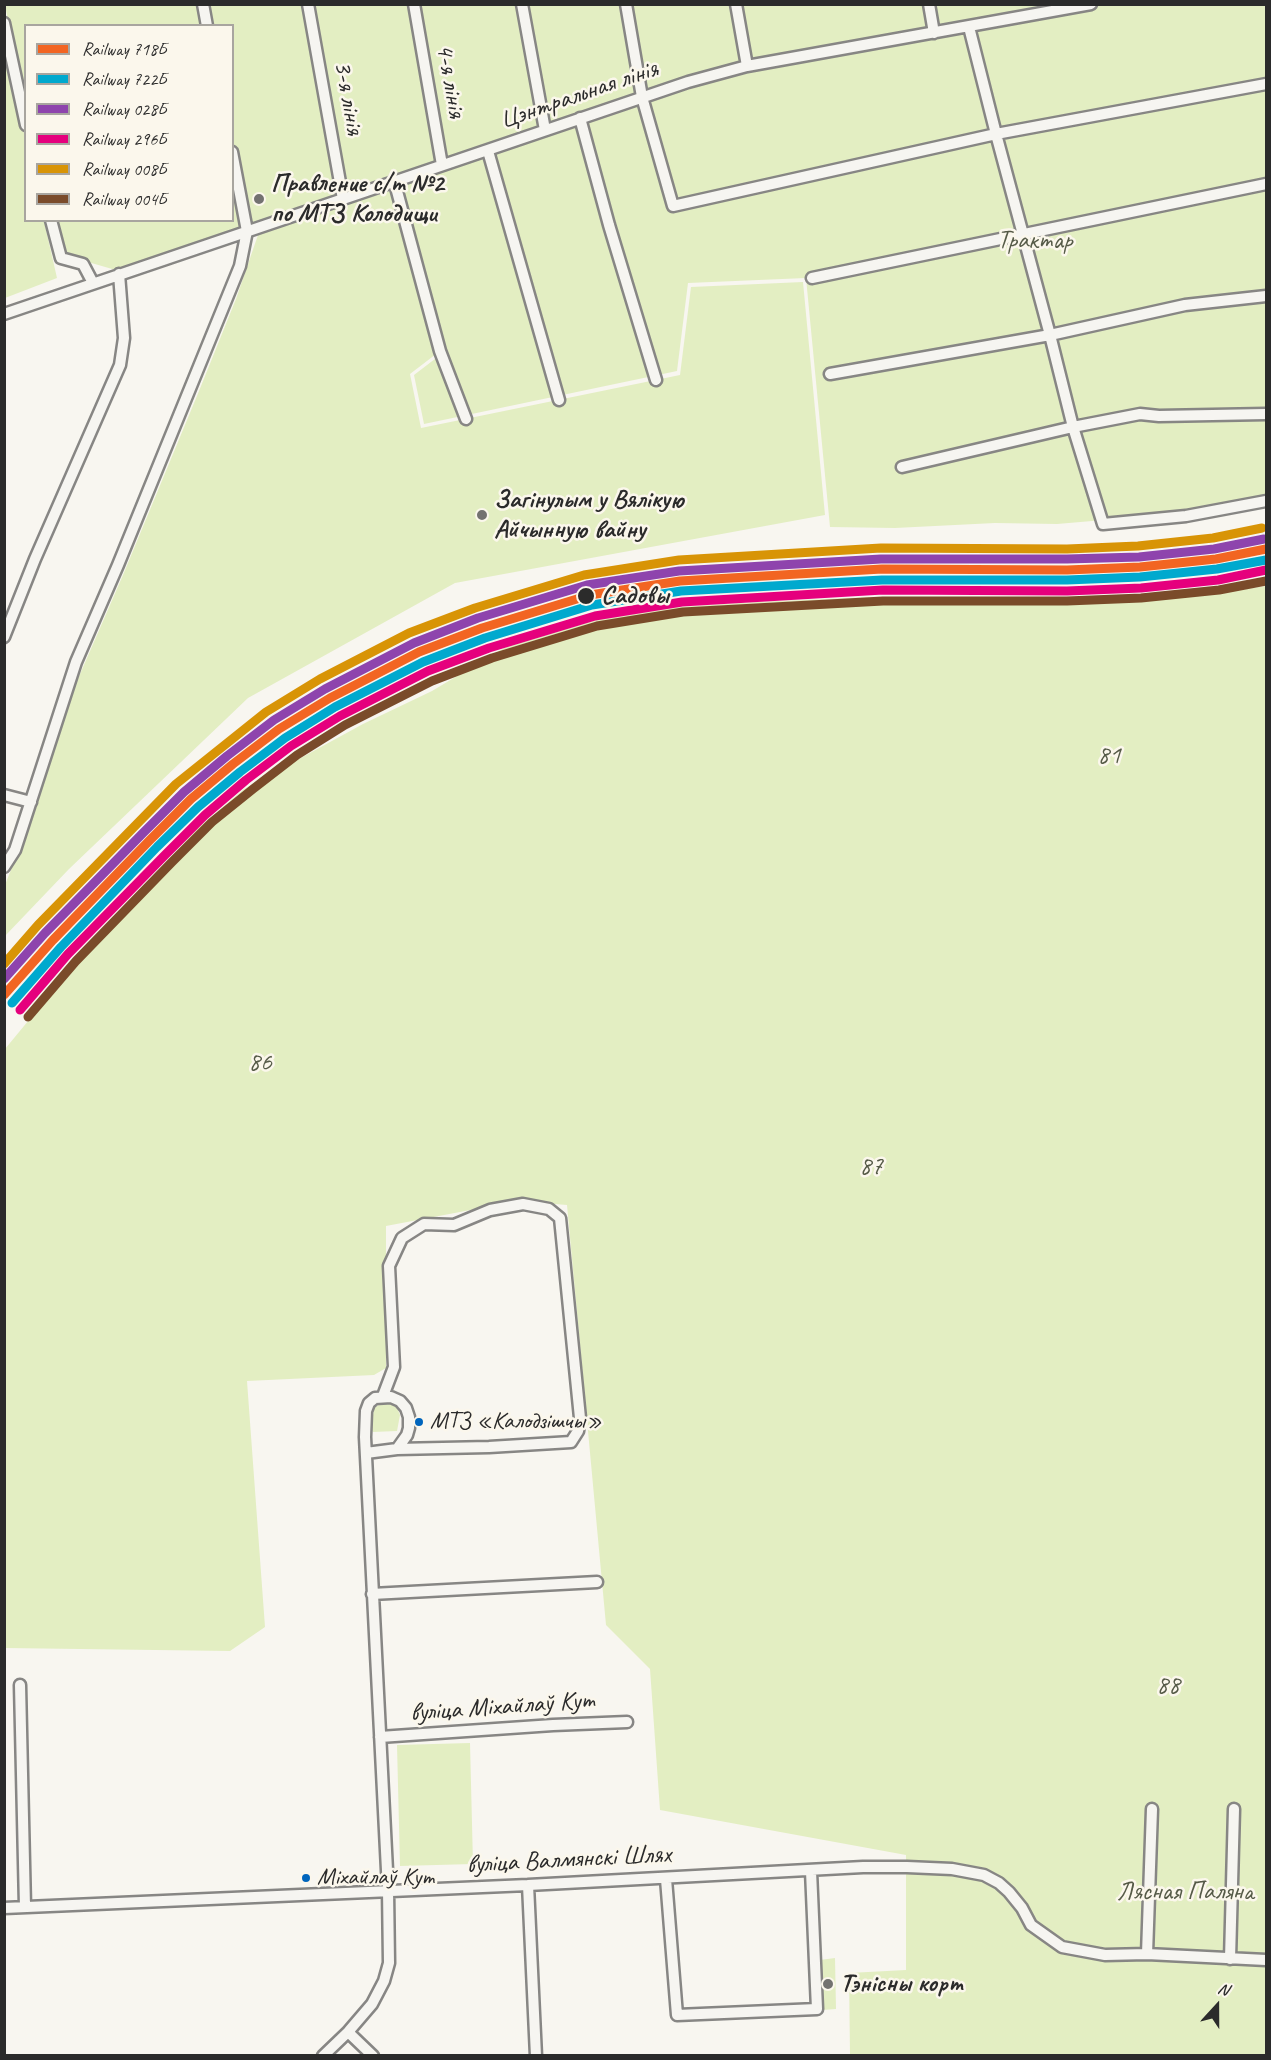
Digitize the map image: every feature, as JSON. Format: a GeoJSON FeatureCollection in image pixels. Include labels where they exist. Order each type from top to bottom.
{"type":"FeatureCollection","features":[{"type":"Feature","properties":{"kind":"street"},"geometry":{"type":"LineString","coordinates":[[203,4],[207,24]]}},
{"type":"Feature","properties":{"kind":"street","name":"3-я лінія"},"geometry":{"type":"LineString","coordinates":[[308,4],[343,199]]}},
{"type":"Feature","properties":{"kind":"street","name":"4-я лінія"},"geometry":{"type":"LineString","coordinates":[[414,4],[442,165]]}},
{"type":"Feature","properties":{"kind":"street"},"geometry":{"type":"LineString","coordinates":[[522,4],[545,130]]}},
{"type":"Feature","properties":{"kind":"street"},"geometry":{"type":"LineString","coordinates":[[626,4],[642,97],[673,206],[996,134],[1266,84]]}},
{"type":"Feature","properties":{"kind":"street"},"geometry":{"type":"LineString","coordinates":[[736,4],[747,66]]}},
{"type":"Feature","properties":{"kind":"street"},"geometry":{"type":"LineString","coordinates":[[928,4],[934,33]]}},
{"type":"Feature","properties":{"kind":"street","name":"Цэнтральная лінія"},"geometry":{"type":"LineString","coordinates":[[4,314],[688,82],[747,66],[1091,4]]}},
{"type":"Feature","properties":{"kind":"street"},"geometry":{"type":"LineString","coordinates":[[4,23],[24,116]]}},
{"type":"Feature","properties":{"kind":"street"},"geometry":{"type":"LineString","coordinates":[[969,27],[1073,427],[1103,524],[1186,516],[1266,501]]}},
{"type":"Feature","properties":{"kind":"street"},"geometry":{"type":"LineString","coordinates":[[580,118],[609,225],[656,380]]}},
{"type":"Feature","properties":{"kind":"street"},"geometry":{"type":"LineString","coordinates":[[488,151],[559,400]]}},
{"type":"Feature","properties":{"kind":"street"},"geometry":{"type":"LineString","coordinates":[[4,867],[15,850],[76,662],[240,266],[247,231],[234,163]]}},
{"type":"Feature","properties":{"kind":"street"},"geometry":{"type":"LineString","coordinates":[[394,180],[440,351],[466,419]]}},
{"type":"Feature","properties":{"kind":"street"},"geometry":{"type":"LineString","coordinates":[[812,278],[1266,184]]}},
{"type":"Feature","properties":{"kind":"street"},"geometry":{"type":"LineString","coordinates":[[52,222],[61,258],[82,264],[93,283]]}},
{"type":"Feature","properties":{"kind":"street"},"geometry":{"type":"LineString","coordinates":[[4,637],[35,559],[120,365],[124,338],[119,274]]}},
{"type":"Feature","properties":{"kind":"street"},"geometry":{"type":"LineString","coordinates":[[830,374],[1050,335],[1185,305],[1266,296]]}},
{"type":"Feature","properties":{"kind":"street"},"geometry":{"type":"LineString","coordinates":[[902,467],[1073,427],[1140,414],[1159,416],[1266,414]]}},
{"type":"Feature","properties":{"kind":"street"},"geometry":{"type":"LineString","coordinates":[[4,795],[31,802]]}},
{"type":"Feature","properties":{"kind":"street","name":"вуліца Міхайлаў Кут"},"geometry":{"type":"LineString","coordinates":[[323,2055],[348,2032],[372,2004],[384,1981],[389,1963],[388,1890],[372,1594],[366,1411],[369,1403],[383,1396],[394,1367],[389,1266],[402,1238],[424,1224],[454,1225],[490,1210],[523,1204],[549,1209],[560,1218],[580,1418],[578,1431],[571,1442],[498,1447],[397,1449]]}},
{"type":"Feature","properties":{"kind":"street"},"geometry":{"type":"LineString","coordinates":[[366,1453],[397,1449],[407,1435],[409,1417],[400,1401],[383,1396]]}},
{"type":"Feature","properties":{"kind":"street"},"geometry":{"type":"LineString","coordinates":[[372,1594],[597,1582]]}},
{"type":"Feature","properties":{"kind":"street"},"geometry":{"type":"LineString","coordinates":[[20,1686],[25,1907]]}},
{"type":"Feature","properties":{"kind":"street","name":"вуліца Міхайлаў Кут"},"geometry":{"type":"LineString","coordinates":[[380,1737],[627,1722]]}},
{"type":"Feature","properties":{"kind":"street"},"geometry":{"type":"LineString","coordinates":[[1147,1954],[1152,1809]]}},
{"type":"Feature","properties":{"kind":"street"},"geometry":{"type":"LineString","coordinates":[[1230,1959],[1234,1809]]}},
{"type":"Feature","properties":{"kind":"street","name":"вуліца Валмянскі Шлях"},"geometry":{"type":"LineString","coordinates":[[4,1908],[666,1879],[863,1867],[929,1868],[984,1875],[999,1883],[1022,1908],[1031,1924],[1062,1947],[1106,1955],[1147,1954],[1266,1960]]}},
{"type":"Feature","properties":{"kind":"street"},"geometry":{"type":"LineString","coordinates":[[666,1879],[677,2015],[817,2009],[811,1870]]}},
{"type":"Feature","properties":{"kind":"street"},"geometry":{"type":"LineString","coordinates":[[528,1885],[536,2055]]}},
{"type":"Feature","properties":{"kind":"street"},"geometry":{"type":"LineString","coordinates":[[348,2032],[373,2055]]}},
{"type":"Feature","properties":{"kind":"green space","name":"Трактар"},"geometry":{"type":"Polygon","coordinates":[[[5,5],[1266,5],[1266,497],[1186,513],[1057,524],[995,523],[895,528],[830,527],[806,278],[688,283],[677,371],[424,424],[414,375],[444,352],[396,176],[119,271],[64,255],[55,222],[234,222],[234,24],[24,24],[24,102],[5,5]]]}},
{"type":"Feature","properties":{"kind":"green space"},"geometry":{"type":"Polygon","coordinates":[[[4,44],[24,134],[24,222],[44,222],[57,278],[5,298],[4,44]]]}},
{"type":"Feature","properties":{"kind":"green space"},"geometry":{"type":"Polygon","coordinates":[[[396,189],[440,351],[410,374],[421,428],[680,375],[691,287],[803,282],[825,515],[455,583],[248,698],[69,869],[5,936],[5,885],[33,814],[64,711],[199,391],[236,299],[259,232],[396,189]]]}},
{"type":"Feature","properties":{"kind":"green space"},"geometry":{"type":"Polygon","coordinates":[[[1266,586],[1266,2055],[850,2055],[849,1973],[906,1970],[906,1855],[660,1810],[650,1669],[606,1625],[567,1205],[518,1201],[386,1226],[386,1368],[374,1375],[247,1381],[265,1627],[230,1651],[5,1648],[5,1049],[99,935],[198,828],[244,789],[363,724],[432,691],[504,648],[563,625],[679,607],[756,602],[871,597],[1134,600],[1213,594],[1266,586]]]}},
{"type":"Feature","properties":{"kind":"green space"},"geometry":{"type":"Polygon","coordinates":[[[383,1402],[392,1403],[397,1408],[400,1415],[397,1431],[373,1432],[371,1429],[374,1408],[383,1402]]]}},
{"type":"Feature","properties":{"kind":"green space"},"geometry":{"type":"Polygon","coordinates":[[[470,1743],[473,1864],[400,1866],[397,1745],[470,1743]]]}},
{"type":"Feature","properties":{"kind":"green space","name":"Тэнісны корт"},"geometry":{"type":"Polygon","coordinates":[[[835,1958],[836,2009],[822,2010],[820,1960],[835,1958]]]}},
{"type":"Feature","properties":{"kind":"rail line","name":"008Б"},"geometry":{"type":"LineString","coordinates":[[4,964],[38,925],[176,784],[266,712],[320,679],[409,633],[475,608],[584,575],[679,560],[881,548],[1067,549],[1138,546],[1213,538],[1262,528]]}},
{"type":"Feature","properties":{"kind":"rail line","name":"028Б"},"geometry":{"type":"LineString","coordinates":[[4,979],[45,933],[184,792],[274,720],[325,689],[414,643],[478,618],[587,585],[679,571],[881,559],[1139,557],[1214,549],[1264,539]]}},
{"type":"Feature","properties":{"kind":"rail line","name":"718Б"},"geometry":{"type":"LineString","coordinates":[[4,995],[53,940],[150,840],[191,799],[233,764],[279,729],[330,698],[419,652],[482,628],[590,595],[680,581],[882,569],[1067,570],[1140,567],[1216,559],[1266,549]]}},
{"type":"Feature","properties":{"kind":"rail line","name":"722Б"},"geometry":{"type":"LineString","coordinates":[[12,1003],[61,947],[157,847],[198,807],[240,772],[285,738],[335,707],[423,662],[485,638],[592,605],[681,591],[882,580],[1067,580],[1140,577],[1217,569],[1266,560]]}},
{"type":"Feature","properties":{"kind":"rail line","name":"296Б"},"geometry":{"type":"LineString","coordinates":[[20,1010],[68,954],[165,855],[205,815],[246,780],[291,746],[340,716],[428,671],[489,648],[595,616],[682,602],[883,590],[1067,591],[1141,588],[1218,580],[1266,570]]}},
{"type":"Feature","properties":{"kind":"rail line","name":"004Б"},"geometry":{"type":"LineString","coordinates":[[28,1017],[76,961],[172,862],[212,822],[253,789],[297,755],[345,725],[432,681],[492,658],[597,626],[683,612],[883,601],[1067,601],[1141,598],[1219,590],[1266,581]]}},
{"type":"Feature","properties":{"kind":"place","name":"Правление с/т №2 по МТЗ Колодищи"},"geometry":{"type":"Point","coordinates":[259,199]}},
{"type":"Feature","properties":{"kind":"place","name":"Загінулым у Вялікую Айчынную вайну"},"geometry":{"type":"Point","coordinates":[482,515]}},
{"type":"Feature","properties":{"kind":"place","name":"Садовы"},"geometry":{"type":"Point","coordinates":[586,596]}},
{"type":"Feature","properties":{"kind":"place","name":"МТЗ «Калодзішчы»"},"geometry":{"type":"Point","coordinates":[419,1422]}},
{"type":"Feature","properties":{"kind":"place","name":"Міхайлаў Кут"},"geometry":{"type":"Point","coordinates":[306,1878]}},
{"type":"Feature","properties":{"kind":"place","name":"Тэнісны корт"},"geometry":{"type":"Point","coordinates":[828,1984]}},
{"type":"Feature","properties":{"kind":"park label","name":"81"},"geometry":{"type":"Point","coordinates":[1109,756]}},
{"type":"Feature","properties":{"kind":"park label","name":"86"},"geometry":{"type":"Point","coordinates":[260,1063]}},
{"type":"Feature","properties":{"kind":"park label","name":"87"},"geometry":{"type":"Point","coordinates":[871,1167]}},
{"type":"Feature","properties":{"kind":"park label","name":"88"},"geometry":{"type":"Point","coordinates":[1168,1686]}},
{"type":"Feature","properties":{"kind":"park label","name":"Лясная Паляна"},"geometry":{"type":"Point","coordinates":[1185,1892]}}]}
